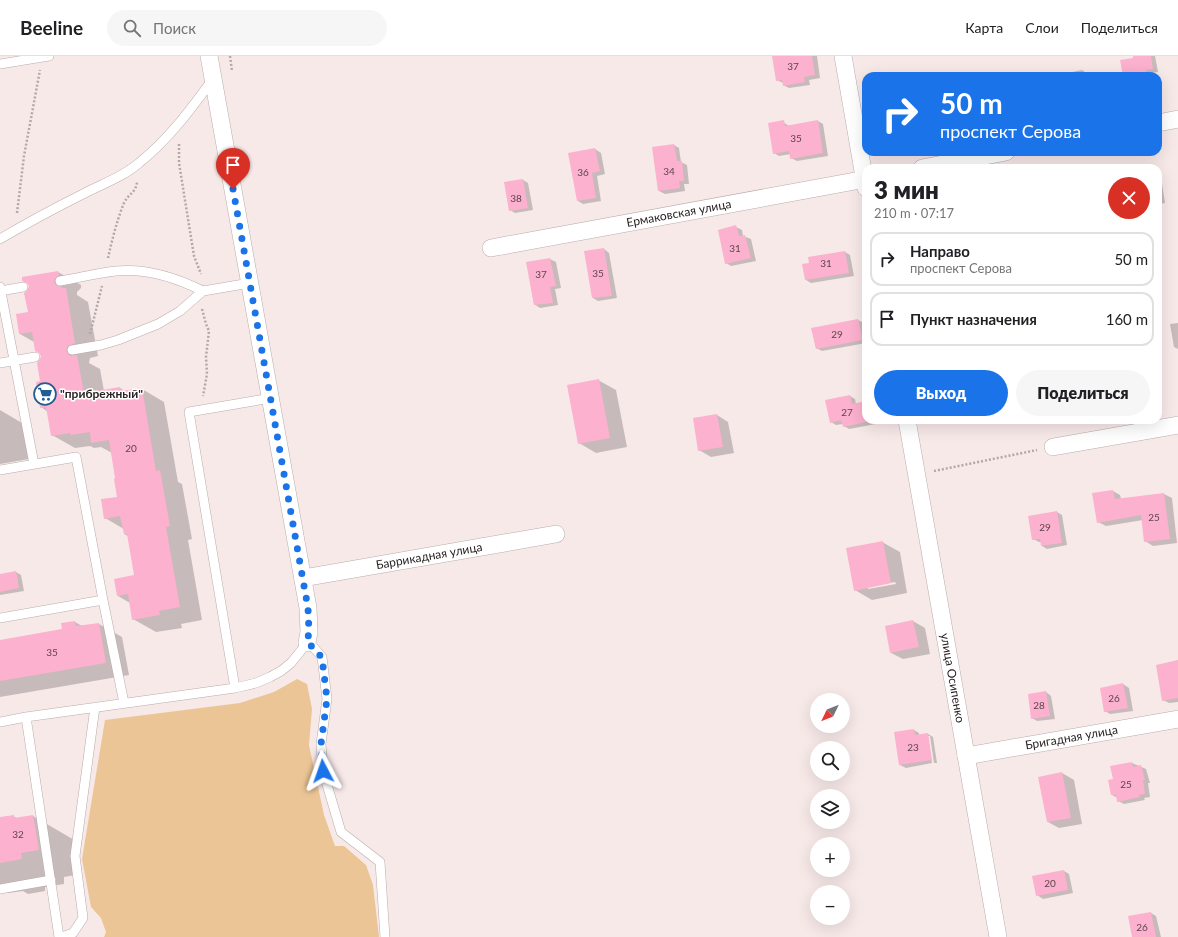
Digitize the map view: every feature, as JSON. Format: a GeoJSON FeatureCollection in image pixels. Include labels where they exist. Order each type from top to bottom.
{"type":"FeatureCollection","features":[{"type":"Feature","properties":{"kind":"street"},"geometry":{"type":"LineString","coordinates":[[210,56],[303,578],[310,621],[307,643]]}},
{"type":"Feature","properties":{"kind":"street"},"geometry":{"type":"LineString","coordinates":[[844,56],[862,164]]}},
{"type":"Feature","properties":{"kind":"street"},"geometry":{"type":"LineString","coordinates":[[1162,122],[1178,119]]}},
{"type":"Feature","properties":{"kind":"street"},"geometry":{"type":"LineString","coordinates":[[943,164],[985,156]]}},
{"type":"Feature","properties":{"kind":"street","name":"Ермаковская улица"},"geometry":{"type":"LineString","coordinates":[[491,248],[862,183]]}},
{"type":"Feature","properties":{"kind":"street","name":"улица Осипенко"},"geometry":{"type":"LineString","coordinates":[[908,424],[998,937]]}},
{"type":"Feature","properties":{"kind":"street"},"geometry":{"type":"LineString","coordinates":[[1053,447],[1178,425]]}},
{"type":"Feature","properties":{"kind":"street","name":"Баррикадная улица"},"geometry":{"type":"LineString","coordinates":[[303,578],[556,534]]}},
{"type":"Feature","properties":{"kind":"street","name":"Бригадная улица"},"geometry":{"type":"LineString","coordinates":[[966,756],[1178,719]]}},
{"type":"Feature","properties":{"kind":"lane"},"geometry":{"type":"LineString","coordinates":[[0,64],[46,56]]}},
{"type":"Feature","properties":{"kind":"lane"},"geometry":{"type":"LineString","coordinates":[[0,239],[84,193],[116,178],[138,164],[162,143],[179,125],[213,79]]}},
{"type":"Feature","properties":{"kind":"lane"},"geometry":{"type":"LineString","coordinates":[[60,281],[115,271],[135,271],[165,276],[189,284],[203,291]]}},
{"type":"Feature","properties":{"kind":"lane"},"geometry":{"type":"LineString","coordinates":[[72,350],[118,340],[158,324],[180,311],[203,291],[250,283]]}},
{"type":"Feature","properties":{"kind":"lane"},"geometry":{"type":"LineString","coordinates":[[23,287],[0,290],[1,304],[15,365],[34,464]]}},
{"type":"Feature","properties":{"kind":"lane"},"geometry":{"type":"LineString","coordinates":[[0,363],[15,365],[35,357]]}},
{"type":"Feature","properties":{"kind":"lane"},"geometry":{"type":"LineString","coordinates":[[235,688],[189,412],[271,398]]}},
{"type":"Feature","properties":{"kind":"lane"},"geometry":{"type":"LineString","coordinates":[[0,470],[76,457],[124,703]]}},
{"type":"Feature","properties":{"kind":"lane"},"geometry":{"type":"LineString","coordinates":[[0,618],[103,600]]}},
{"type":"Feature","properties":{"kind":"lane"},"geometry":{"type":"LineString","coordinates":[[0,722],[26,716],[235,688],[270,677],[281,671],[291,663],[307,643],[314,648],[322,658],[327,699],[321,744],[323,771],[341,832],[380,862],[385,937]]}},
{"type":"Feature","properties":{"kind":"lane"},"geometry":{"type":"LineString","coordinates":[[26,716],[60,937],[73,933],[83,918],[75,856],[95,707]]}},
{"type":"Feature","properties":{"kind":"lane"},"geometry":{"type":"LineString","coordinates":[[0,889],[51,880]]}},
{"type":"Feature","properties":{"kind":"path"},"geometry":{"type":"LineString","coordinates":[[15,230],[24,156],[46,56]]}},
{"type":"Feature","properties":{"kind":"path"},"geometry":{"type":"LineString","coordinates":[[179,125],[179,163],[194,256],[200,273],[203,291],[202,311],[209,331],[206,374],[200,410]]}},
{"type":"Feature","properties":{"kind":"path"},"geometry":{"type":"LineString","coordinates":[[86,348],[105,273],[112,238],[125,201],[136,187],[138,164]]}},
{"type":"Feature","properties":{"kind":"path"},"geometry":{"type":"LineString","coordinates":[[916,475],[1053,447]]}},
{"type":"Feature","properties":{"kind":"shaded area"},"geometry":{"type":"Polygon","coordinates":[[[297,679],[307,684],[312,709],[309,745],[324,815],[335,846],[344,846],[366,865],[373,885],[379,937],[104,937],[106,932],[101,918],[91,907],[82,859],[105,720],[240,703],[274,692],[297,679]]]}},
{"type":"Feature","properties":{"kind":"building"},"geometry":{"type":"Polygon","coordinates":[[[772,56],[812,56],[815,75],[804,77],[805,82],[783,86],[782,80],[776,81],[772,56]]]}},
{"type":"Feature","properties":{"kind":"building"},"geometry":{"type":"Polygon","coordinates":[[[1133,56],[1151,56],[1153,69],[1146,70],[1146,72],[1122,72],[1120,60],[1133,58],[1133,56]]]}},
{"type":"Feature","properties":{"kind":"building"},"geometry":{"type":"Polygon","coordinates":[[[784,120],[785,126],[818,120],[823,153],[790,159],[789,151],[773,154],[768,123],[784,120]]]}},
{"type":"Feature","properties":{"kind":"building"},"geometry":{"type":"Polygon","coordinates":[[[674,144],[677,161],[682,161],[684,181],[679,181],[680,188],[658,191],[652,147],[674,144]]]}},
{"type":"Feature","properties":{"kind":"building"},"geometry":{"type":"Polygon","coordinates":[[[595,148],[600,171],[592,173],[596,198],[577,201],[568,153],[595,148]]]}},
{"type":"Feature","properties":{"kind":"building"},"geometry":{"type":"Polygon","coordinates":[[[523,179],[528,208],[509,211],[504,182],[523,179]]]}},
{"type":"Feature","properties":{"kind":"building"},"geometry":{"type":"Polygon","coordinates":[[[736,225],[739,236],[745,235],[751,258],[725,264],[718,230],[736,225]]]}},
{"type":"Feature","properties":{"kind":"building"},"geometry":{"type":"Polygon","coordinates":[[[604,248],[612,296],[592,298],[584,251],[604,248]]]}},
{"type":"Feature","properties":{"kind":"building"},"geometry":{"type":"Polygon","coordinates":[[[845,251],[849,273],[805,280],[802,264],[809,263],[808,257],[845,251]]]}},
{"type":"Feature","properties":{"kind":"building"},"geometry":{"type":"Polygon","coordinates":[[[550,258],[556,286],[550,287],[553,303],[534,305],[526,262],[550,258]]]}},
{"type":"Feature","properties":{"kind":"building"},"geometry":{"type":"Polygon","coordinates":[[[58,271],[59,275],[54,282],[62,288],[66,288],[75,343],[68,346],[66,351],[70,356],[77,355],[84,393],[120,387],[121,391],[142,388],[156,471],[160,470],[170,526],[166,527],[180,607],[159,611],[160,615],[132,620],[128,594],[117,596],[114,579],[134,575],[127,534],[124,534],[120,516],[104,519],[101,499],[117,497],[109,440],[91,443],[90,432],[51,436],[46,407],[40,408],[36,382],[40,381],[37,363],[41,356],[35,351],[32,332],[19,334],[16,314],[28,312],[24,293],[27,291],[29,286],[27,283],[22,281],[22,277],[58,271]]]}},
{"type":"Feature","properties":{"kind":"building"},"geometry":{"type":"Polygon","coordinates":[[[858,319],[862,340],[816,349],[811,328],[858,319]]]}},
{"type":"Feature","properties":{"kind":"building"},"geometry":{"type":"Polygon","coordinates":[[[599,379],[610,438],[578,444],[567,385],[599,379]]]}},
{"type":"Feature","properties":{"kind":"building"},"geometry":{"type":"Polygon","coordinates":[[[850,395],[852,404],[862,402],[862,423],[843,427],[841,420],[830,423],[825,400],[850,395]]]}},
{"type":"Feature","properties":{"kind":"building"},"geometry":{"type":"Polygon","coordinates":[[[717,414],[723,447],[698,451],[693,418],[717,414]]]}},
{"type":"Feature","properties":{"kind":"building"},"geometry":{"type":"Polygon","coordinates":[[[1113,490],[1115,499],[1164,493],[1170,539],[1144,542],[1141,515],[1097,523],[1092,493],[1113,490]]]}},
{"type":"Feature","properties":{"kind":"building"},"geometry":{"type":"Polygon","coordinates":[[[1057,511],[1062,543],[1041,546],[1040,539],[1032,540],[1028,516],[1057,511]]]}},
{"type":"Feature","properties":{"kind":"building"},"geometry":{"type":"Polygon","coordinates":[[[883,541],[891,583],[854,591],[846,548],[883,541]]]}},
{"type":"Feature","properties":{"kind":"building"},"geometry":{"type":"Polygon","coordinates":[[[16,571],[19,588],[0,592],[0,574],[16,571]]]}},
{"type":"Feature","properties":{"kind":"building"},"geometry":{"type":"Polygon","coordinates":[[[913,620],[919,647],[890,653],[885,626],[913,620]]]}},
{"type":"Feature","properties":{"kind":"building"},"geometry":{"type":"Polygon","coordinates":[[[75,621],[76,626],[99,623],[106,663],[0,681],[0,640],[62,629],[61,623],[75,621]]]}},
{"type":"Feature","properties":{"kind":"building"},"geometry":{"type":"Polygon","coordinates":[[[1178,660],[1178,698],[1162,701],[1156,665],[1178,660]]]}},
{"type":"Feature","properties":{"kind":"building"},"geometry":{"type":"Polygon","coordinates":[[[1123,683],[1128,708],[1104,712],[1100,688],[1123,683]]]}},
{"type":"Feature","properties":{"kind":"building"},"geometry":{"type":"Polygon","coordinates":[[[1046,691],[1050,716],[1031,719],[1028,694],[1046,691]]]}},
{"type":"Feature","properties":{"kind":"building"},"geometry":{"type":"Polygon","coordinates":[[[914,729],[915,735],[928,733],[932,760],[899,765],[894,732],[914,729]]]}},
{"type":"Feature","properties":{"kind":"building"},"geometry":{"type":"Polygon","coordinates":[[[1132,762],[1133,767],[1141,765],[1145,780],[1143,780],[1145,794],[1139,795],[1140,797],[1117,802],[1116,795],[1111,795],[1108,780],[1113,779],[1110,766],[1132,762]]]}},
{"type":"Feature","properties":{"kind":"building"},"geometry":{"type":"Polygon","coordinates":[[[1062,772],[1071,818],[1047,822],[1038,777],[1062,772]]]}},
{"type":"Feature","properties":{"kind":"building"},"geometry":{"type":"Polygon","coordinates":[[[14,815],[14,818],[33,815],[39,850],[21,853],[22,859],[0,863],[0,817],[14,815]]]}},
{"type":"Feature","properties":{"kind":"building"},"geometry":{"type":"Polygon","coordinates":[[[1064,870],[1068,890],[1036,896],[1032,876],[1064,870]]]}},
{"type":"Feature","properties":{"kind":"building"},"geometry":{"type":"Polygon","coordinates":[[[1151,912],[1156,937],[1132,937],[1128,916],[1151,912]]]}},
{"type":"Feature","properties":{"kind":"place","name":"\"прибрежный\""},"geometry":{"type":"Point","coordinates":[45,394]}},
{"type":"Feature","properties":{"kind":"route"},"geometry":{"type":"LineString","coordinates":[[233,189],[308,608],[310,621],[307,643],[314,648],[322,658],[327,699],[321,744],[323,771]]}}]}
